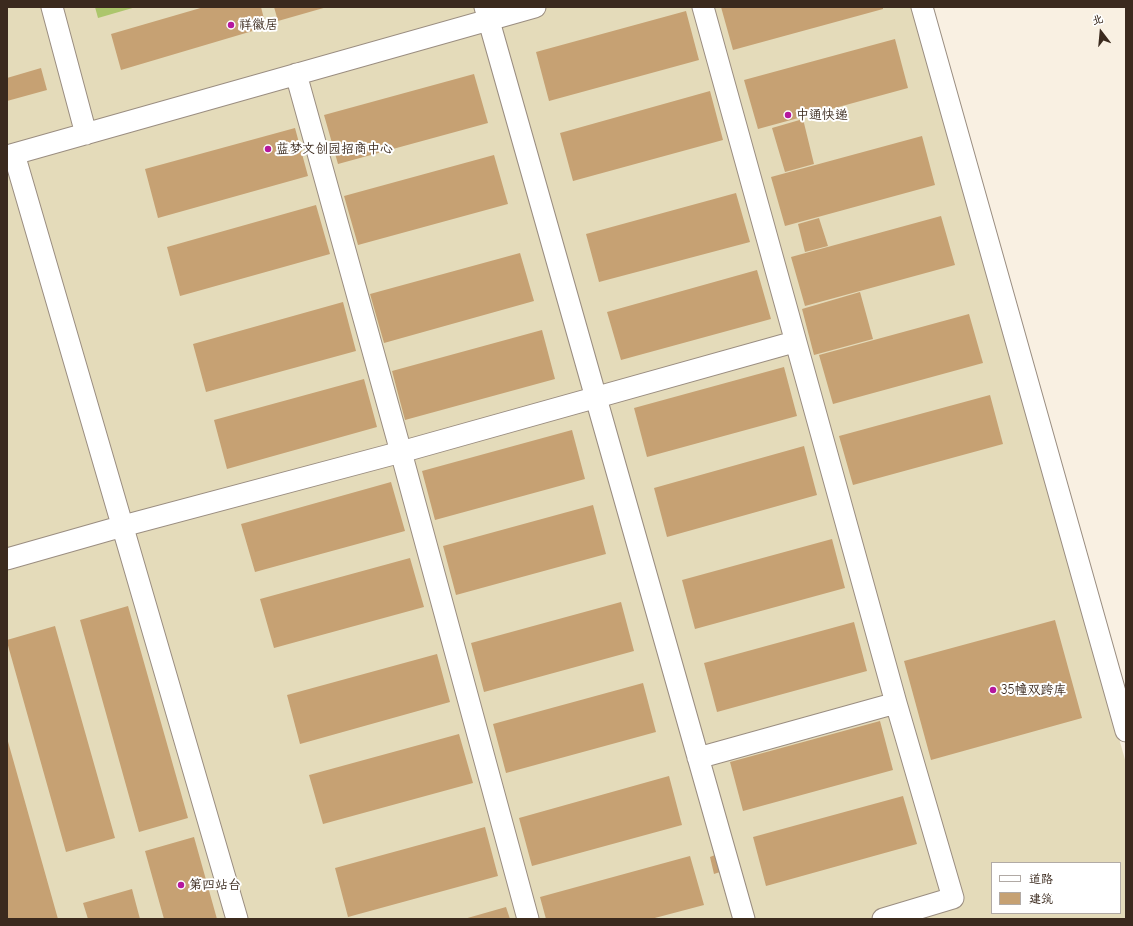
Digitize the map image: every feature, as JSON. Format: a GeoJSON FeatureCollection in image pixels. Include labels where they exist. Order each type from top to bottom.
{"type":"FeatureCollection","features":[{"type":"Feature","properties":{"kind":"street"},"geometry":{"type":"LineString","coordinates":[[52,7],[86,134]]}},
{"type":"Feature","properties":{"kind":"street"},"geometry":{"type":"LineString","coordinates":[[238,919],[123,526],[11,155],[296,74],[487,13],[534,7]]}},
{"type":"Feature","properties":{"kind":"street"},"geometry":{"type":"LineString","coordinates":[[703,7],[794,342],[953,898],[883,919]]}},
{"type":"Feature","properties":{"kind":"street"},"geometry":{"type":"LineString","coordinates":[[922,7],[1126,731]]}},
{"type":"Feature","properties":{"kind":"street"},"geometry":{"type":"LineString","coordinates":[[487,13],[744,919]]}},
{"type":"Feature","properties":{"kind":"street"},"geometry":{"type":"LineString","coordinates":[[296,74],[528,919]]}},
{"type":"Feature","properties":{"kind":"street"},"geometry":{"type":"LineString","coordinates":[[7,559],[123,526],[401,452],[596,396],[794,342]]}},
{"type":"Feature","properties":{"kind":"street"},"geometry":{"type":"LineString","coordinates":[[698,758],[896,703]]}},
{"type":"Feature","properties":{"kind":"shaded area"},"geometry":{"type":"Polygon","coordinates":[[[7,7],[911,7],[1126,763],[1126,919],[7,919],[7,7]]]}},
{"type":"Feature","properties":{"kind":"green space"},"geometry":{"type":"Polygon","coordinates":[[[95,7],[136,7],[98,18],[95,7]]]}},
{"type":"Feature","properties":{"kind":"building"},"geometry":{"type":"Polygon","coordinates":[[[204,7],[261,7],[266,27],[121,70],[111,34],[204,7]]]}},
{"type":"Feature","properties":{"kind":"building"},"geometry":{"type":"Polygon","coordinates":[[[274,7],[327,7],[278,21],[274,7]]]}},
{"type":"Feature","properties":{"kind":"building"},"geometry":{"type":"Polygon","coordinates":[[[721,7],[883,7],[883,9],[733,50],[721,7]]]}},
{"type":"Feature","properties":{"kind":"building"},"geometry":{"type":"Polygon","coordinates":[[[686,11],[699,60],[549,101],[536,52],[686,11]]]}},
{"type":"Feature","properties":{"kind":"building"},"geometry":{"type":"Polygon","coordinates":[[[895,39],[908,88],[758,129],[744,80],[895,39]]]}},
{"type":"Feature","properties":{"kind":"building"},"geometry":{"type":"Polygon","coordinates":[[[41,68],[47,90],[7,101],[7,78],[41,68]]]}},
{"type":"Feature","properties":{"kind":"building"},"geometry":{"type":"Polygon","coordinates":[[[474,74],[488,123],[338,164],[324,115],[474,74]]]}},
{"type":"Feature","properties":{"kind":"building"},"geometry":{"type":"Polygon","coordinates":[[[710,91],[723,140],[573,181],[560,133],[710,91]]]}},
{"type":"Feature","properties":{"kind":"building"},"geometry":{"type":"Polygon","coordinates":[[[803,119],[814,164],[785,172],[772,128],[803,119]]]}},
{"type":"Feature","properties":{"kind":"building"},"geometry":{"type":"Polygon","coordinates":[[[295,128],[308,176],[158,218],[145,169],[295,128]]]}},
{"type":"Feature","properties":{"kind":"building"},"geometry":{"type":"Polygon","coordinates":[[[922,136],[935,185],[785,226],[771,177],[922,136]]]}},
{"type":"Feature","properties":{"kind":"building"},"geometry":{"type":"Polygon","coordinates":[[[494,155],[508,204],[358,245],[344,196],[494,155]]]}},
{"type":"Feature","properties":{"kind":"building"},"geometry":{"type":"Polygon","coordinates":[[[736,193],[750,242],[599,282],[586,234],[736,193]]]}},
{"type":"Feature","properties":{"kind":"building"},"geometry":{"type":"Polygon","coordinates":[[[316,205],[330,254],[180,296],[167,247],[316,205]]]}},
{"type":"Feature","properties":{"kind":"building"},"geometry":{"type":"Polygon","coordinates":[[[941,216],[955,265],[805,306],[791,257],[941,216]]]}},
{"type":"Feature","properties":{"kind":"building"},"geometry":{"type":"Polygon","coordinates":[[[819,218],[828,246],[805,252],[798,224],[819,218]]]}},
{"type":"Feature","properties":{"kind":"building"},"geometry":{"type":"Polygon","coordinates":[[[520,253],[534,301],[384,343],[370,294],[520,253]]]}},
{"type":"Feature","properties":{"kind":"building"},"geometry":{"type":"Polygon","coordinates":[[[757,270],[771,319],[621,360],[607,312],[757,270]]]}},
{"type":"Feature","properties":{"kind":"building"},"geometry":{"type":"Polygon","coordinates":[[[860,292],[873,339],[814,355],[802,309],[860,292]]]}},
{"type":"Feature","properties":{"kind":"building"},"geometry":{"type":"Polygon","coordinates":[[[343,302],[356,351],[206,392],[193,344],[343,302]]]}},
{"type":"Feature","properties":{"kind":"building"},"geometry":{"type":"Polygon","coordinates":[[[969,314],[983,363],[833,404],[819,355],[969,314]]]}},
{"type":"Feature","properties":{"kind":"building"},"geometry":{"type":"Polygon","coordinates":[[[542,330],[555,379],[405,420],[392,371],[542,330]]]}},
{"type":"Feature","properties":{"kind":"building"},"geometry":{"type":"Polygon","coordinates":[[[784,367],[797,416],[647,457],[634,408],[784,367]]]}},
{"type":"Feature","properties":{"kind":"building"},"geometry":{"type":"Polygon","coordinates":[[[364,379],[377,427],[227,469],[214,420],[364,379]]]}},
{"type":"Feature","properties":{"kind":"building"},"geometry":{"type":"Polygon","coordinates":[[[990,395],[1003,444],[853,485],[839,436],[990,395]]]}},
{"type":"Feature","properties":{"kind":"building"},"geometry":{"type":"Polygon","coordinates":[[[572,430],[585,479],[435,520],[422,471],[572,430]]]}},
{"type":"Feature","properties":{"kind":"building"},"geometry":{"type":"Polygon","coordinates":[[[804,446],[817,495],[667,537],[654,488],[804,446]]]}},
{"type":"Feature","properties":{"kind":"building"},"geometry":{"type":"Polygon","coordinates":[[[391,482],[405,531],[255,572],[241,524],[391,482]]]}},
{"type":"Feature","properties":{"kind":"building"},"geometry":{"type":"Polygon","coordinates":[[[593,505],[606,554],[456,595],[443,546],[593,505]]]}},
{"type":"Feature","properties":{"kind":"building"},"geometry":{"type":"Polygon","coordinates":[[[832,539],[845,588],[695,629],[682,580],[832,539]]]}},
{"type":"Feature","properties":{"kind":"building"},"geometry":{"type":"Polygon","coordinates":[[[410,558],[424,607],[274,648],[260,599],[410,558]]]}},
{"type":"Feature","properties":{"kind":"building"},"geometry":{"type":"Polygon","coordinates":[[[621,602],[634,651],[484,692],[471,643],[621,602]]]}},
{"type":"Feature","properties":{"kind":"building"},"geometry":{"type":"Polygon","coordinates":[[[128,606],[188,818],[139,832],[80,620],[128,606]]]}},
{"type":"Feature","properties":{"kind":"building","name":"35幢双跨库"},"geometry":{"type":"Polygon","coordinates":[[[1055,620],[1082,718],[931,760],[904,661],[1055,620]]]}},
{"type":"Feature","properties":{"kind":"building"},"geometry":{"type":"Polygon","coordinates":[[[854,622],[867,671],[717,712],[704,663],[854,622]]]}},
{"type":"Feature","properties":{"kind":"building"},"geometry":{"type":"Polygon","coordinates":[[[55,626],[115,838],[66,852],[7,642],[7,640],[55,626]]]}},
{"type":"Feature","properties":{"kind":"building"},"geometry":{"type":"Polygon","coordinates":[[[437,654],[450,702],[300,744],[287,695],[437,654]]]}},
{"type":"Feature","properties":{"kind":"building"},"geometry":{"type":"Polygon","coordinates":[[[643,683],[656,732],[506,773],[493,724],[643,683]]]}},
{"type":"Feature","properties":{"kind":"building"},"geometry":{"type":"Polygon","coordinates":[[[880,721],[893,770],[743,811],[730,762],[880,721]]]}},
{"type":"Feature","properties":{"kind":"building"},"geometry":{"type":"Polygon","coordinates":[[[459,734],[473,783],[323,824],[309,775],[459,734]]]}},
{"type":"Feature","properties":{"kind":"building"},"geometry":{"type":"Polygon","coordinates":[[[7,738],[58,919],[7,919],[7,738]]]}},
{"type":"Feature","properties":{"kind":"building"},"geometry":{"type":"Polygon","coordinates":[[[669,776],[682,825],[532,866],[519,818],[669,776]]]}},
{"type":"Feature","properties":{"kind":"building"},"geometry":{"type":"Polygon","coordinates":[[[903,796],[917,844],[766,886],[753,837],[903,796]]]}},
{"type":"Feature","properties":{"kind":"building"},"geometry":{"type":"Polygon","coordinates":[[[485,827],[498,876],[348,917],[335,868],[485,827]]]}},
{"type":"Feature","properties":{"kind":"building","name":"第四站台"},"geometry":{"type":"Polygon","coordinates":[[[194,837],[217,919],[164,919],[145,851],[194,837]]]}},
{"type":"Feature","properties":{"kind":"building"},"geometry":{"type":"Polygon","coordinates":[[[715,855],[720,872],[714,874],[710,857],[715,855]]]}},
{"type":"Feature","properties":{"kind":"building"},"geometry":{"type":"Polygon","coordinates":[[[690,856],[704,905],[651,919],[546,919],[540,897],[690,856]]]}},
{"type":"Feature","properties":{"kind":"building"},"geometry":{"type":"Polygon","coordinates":[[[132,889],[140,919],[88,919],[83,903],[132,889]]]}},
{"type":"Feature","properties":{"kind":"building"},"geometry":{"type":"Polygon","coordinates":[[[506,907],[510,919],[464,919],[506,907]]]}},
{"type":"Feature","properties":{"kind":"place","name":"祥徽居"},"geometry":{"type":"Point","coordinates":[231,25]}},
{"type":"Feature","properties":{"kind":"place","name":"中通快递"},"geometry":{"type":"Point","coordinates":[788,115]}},
{"type":"Feature","properties":{"kind":"place","name":"蓝梦文创园招商中心"},"geometry":{"type":"Point","coordinates":[268,149]}},
{"type":"Feature","properties":{"kind":"place","name":"35幢双跨库"},"geometry":{"type":"Point","coordinates":[993,690]}},
{"type":"Feature","properties":{"kind":"place","name":"第四站台"},"geometry":{"type":"Point","coordinates":[181,885]}}]}
